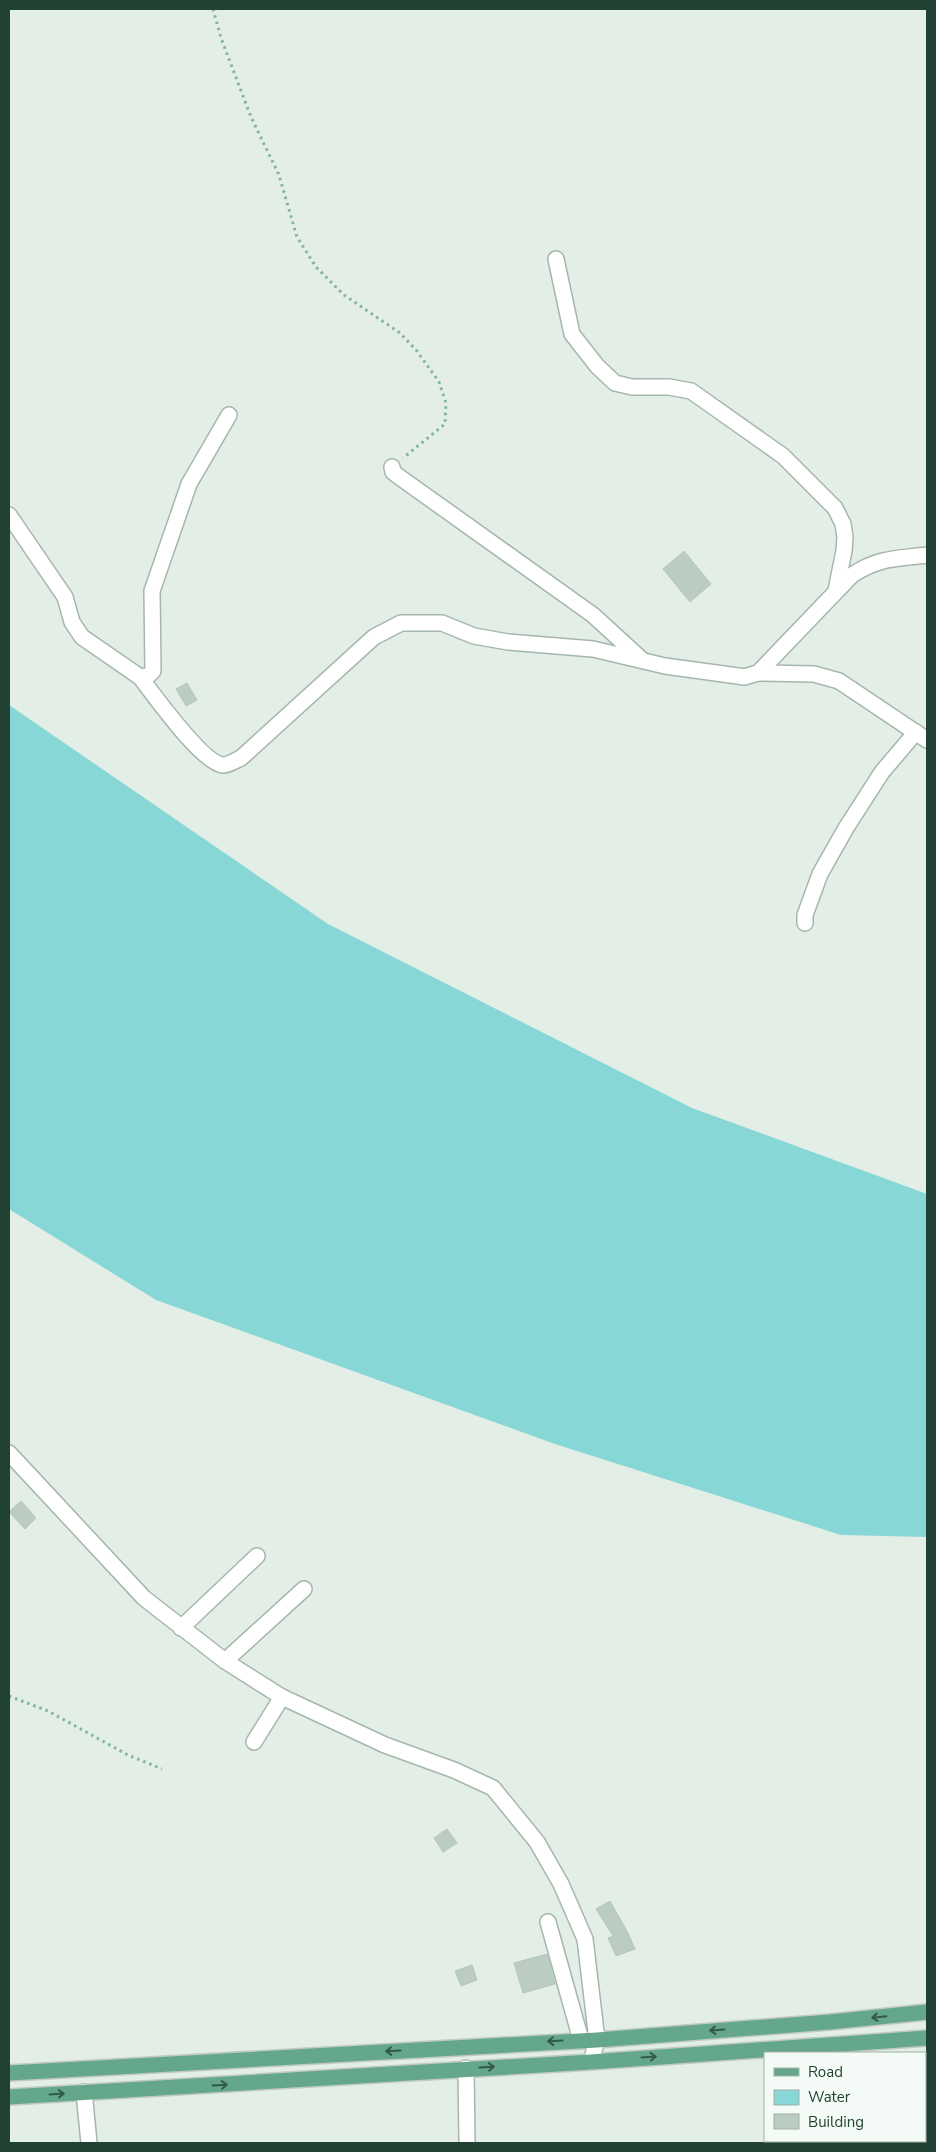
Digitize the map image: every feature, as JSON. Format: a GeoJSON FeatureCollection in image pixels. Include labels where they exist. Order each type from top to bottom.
{"type":"FeatureCollection","features":[{"type":"Feature","properties":{"kind":"main road"},"geometry":{"type":"LineString","coordinates":[[9,2073],[597,2040],[830,2022],[927,2012]]}},
{"type":"Feature","properties":{"kind":"main road"},"geometry":{"type":"LineString","coordinates":[[9,2097],[466,2068],[591,2062],[927,2038]]}},
{"type":"Feature","properties":{"kind":"street"},"geometry":{"type":"LineString","coordinates":[[556,259],[572,334],[597,366],[615,382],[632,387],[669,387],[691,392],[783,456],[835,508],[843,524],[845,537],[836,590]]}},
{"type":"Feature","properties":{"kind":"street"},"geometry":{"type":"LineString","coordinates":[[140,677],[148,676],[153,671],[152,591],[189,484],[229,415]]}},
{"type":"Feature","properties":{"kind":"street"},"geometry":{"type":"LineString","coordinates":[[392,467],[393,472],[398,476],[593,615],[642,660]]}},
{"type":"Feature","properties":{"kind":"street"},"geometry":{"type":"LineString","coordinates":[[9,515],[65,597],[72,622],[82,638],[140,677],[190,739],[216,763],[225,765],[241,758],[374,637],[401,623],[442,623],[474,636],[508,642],[593,649],[642,660],[744,677],[758,673],[814,674],[839,681],[922,736],[882,772],[846,828],[820,874],[805,915],[805,923]]}},
{"type":"Feature","properties":{"kind":"street"},"geometry":{"type":"LineString","coordinates":[[758,673],[852,575],[870,564],[889,558],[927,554]]}},
{"type":"Feature","properties":{"kind":"street"},"geometry":{"type":"LineString","coordinates":[[9,1453],[144,1598],[225,1661],[282,1697],[385,1745],[454,1770],[493,1788],[538,1842],[561,1884],[585,1939],[597,2040],[591,2062]]}},
{"type":"Feature","properties":{"kind":"street"},"geometry":{"type":"LineString","coordinates":[[182,1628],[257,1556]]}},
{"type":"Feature","properties":{"kind":"street"},"geometry":{"type":"LineString","coordinates":[[225,1661],[304,1589]]}},
{"type":"Feature","properties":{"kind":"street"},"geometry":{"type":"LineString","coordinates":[[254,1742],[282,1697]]}},
{"type":"Feature","properties":{"kind":"street"},"geometry":{"type":"LineString","coordinates":[[548,1922],[581,2040]]}},
{"type":"Feature","properties":{"kind":"street"},"geometry":{"type":"LineString","coordinates":[[466,2068],[466,2138]]}},
{"type":"Feature","properties":{"kind":"street"},"geometry":{"type":"LineString","coordinates":[[84,2092],[89,2143]]}},
{"type":"Feature","properties":{"kind":"path"},"geometry":{"type":"LineString","coordinates":[[213,9],[221,38],[251,117],[279,175],[297,237],[316,266],[344,296],[400,333],[418,351],[439,382],[446,403],[446,424],[392,467]]}},
{"type":"Feature","properties":{"kind":"path"},"geometry":{"type":"LineString","coordinates":[[9,1696],[48,1711],[128,1754],[162,1769]]}},
{"type":"Feature","properties":{"kind":"water"},"geometry":{"type":"Polygon","coordinates":[[[9,705],[328,924],[692,1108],[927,1194],[927,1537],[841,1535],[555,1444],[156,1300],[9,1209],[9,705]]]}},
{"type":"Feature","properties":{"kind":"building"},"geometry":{"type":"Polygon","coordinates":[[[684,551],[711,584],[690,602],[663,569],[684,551]]]}},
{"type":"Feature","properties":{"kind":"building"},"geometry":{"type":"Polygon","coordinates":[[[187,683],[197,700],[186,706],[176,689],[187,683]]]}},
{"type":"Feature","properties":{"kind":"building"},"geometry":{"type":"Polygon","coordinates":[[[21,1501],[36,1518],[25,1529],[9,1512],[21,1501]]]}},
{"type":"Feature","properties":{"kind":"building"},"geometry":{"type":"Polygon","coordinates":[[[447,1829],[457,1843],[443,1852],[434,1838],[447,1829]]]}},
{"type":"Feature","properties":{"kind":"building"},"geometry":{"type":"Polygon","coordinates":[[[610,1901],[635,1949],[616,1956],[608,1938],[613,1936],[596,1909],[610,1901]]]}},
{"type":"Feature","properties":{"kind":"building"},"geometry":{"type":"Polygon","coordinates":[[[547,1954],[555,1984],[523,1993],[514,1963],[547,1954]]]}},
{"type":"Feature","properties":{"kind":"building"},"geometry":{"type":"Polygon","coordinates":[[[472,1965],[477,1980],[461,1986],[455,1971],[472,1965]]]}}]}
